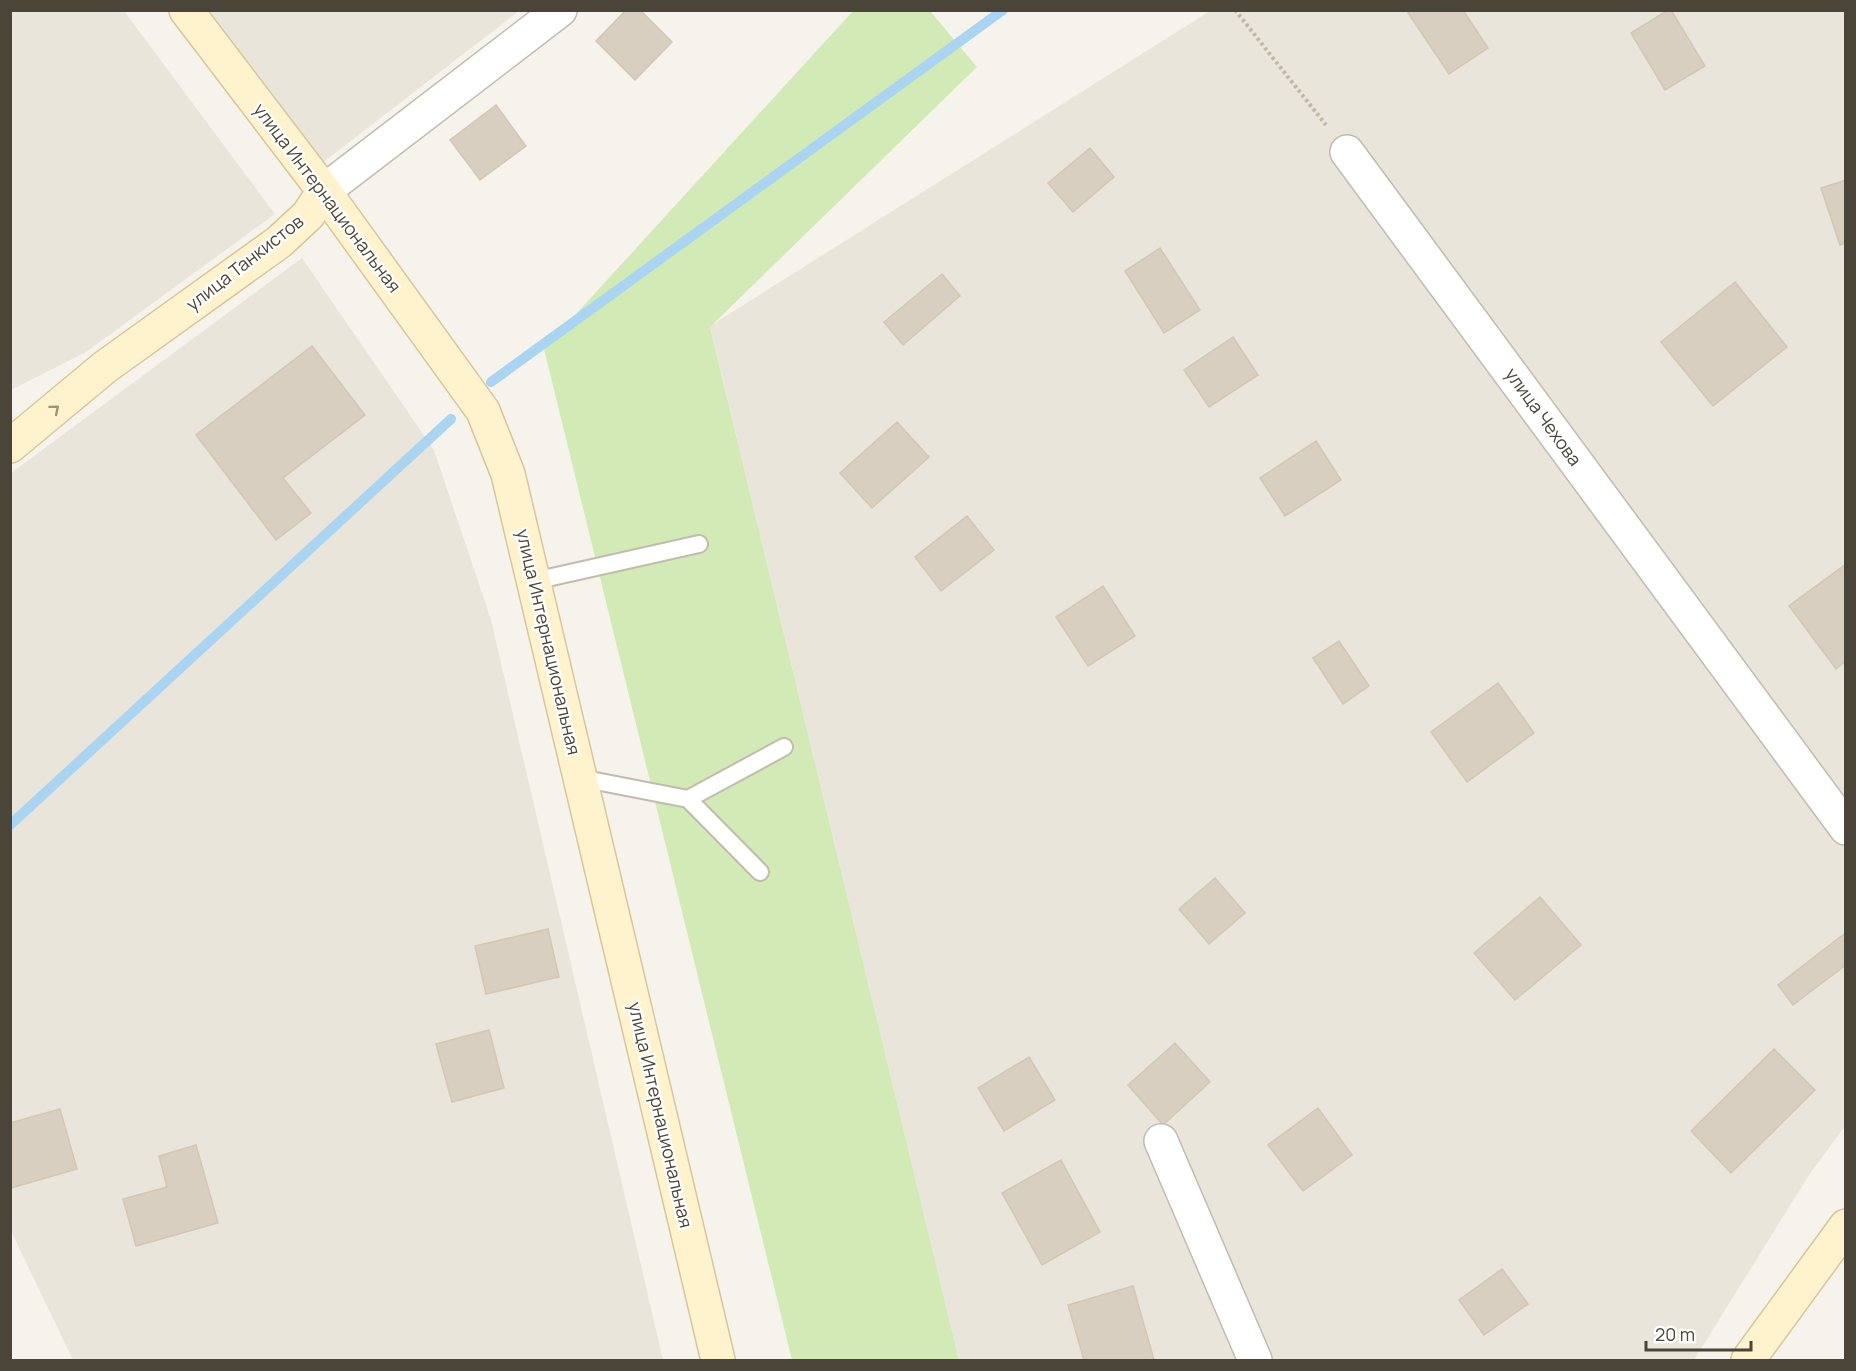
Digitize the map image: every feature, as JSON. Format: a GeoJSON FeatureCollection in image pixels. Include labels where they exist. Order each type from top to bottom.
{"type":"FeatureCollection","features":[{"type":"Feature","properties":{"kind":"main road","name":"улица Интернациональная"},"geometry":{"type":"LineString","coordinates":[[186,10],[324,191],[483,411],[508,474],[718,1360]]}},
{"type":"Feature","properties":{"kind":"main road","name":"улица Танкистов"},"geometry":{"type":"LineString","coordinates":[[10,446],[105,367],[279,242],[308,215],[324,191]]}},
{"type":"Feature","properties":{"kind":"main road"},"geometry":{"type":"LineString","coordinates":[[1748,1360],[1845,1226]]}},
{"type":"Feature","properties":{"kind":"street","name":"улица Танкистов"},"geometry":{"type":"LineString","coordinates":[[324,191],[560,10]]}},
{"type":"Feature","properties":{"kind":"street","name":"улица Чехова"},"geometry":{"type":"LineString","coordinates":[[1347,152],[1845,828]]}},
{"type":"Feature","properties":{"kind":"street"},"geometry":{"type":"LineString","coordinates":[[1161,1141],[1255,1360]]}},
{"type":"Feature","properties":{"kind":"lane"},"geometry":{"type":"LineString","coordinates":[[534,581],[699,544]]}},
{"type":"Feature","properties":{"kind":"lane"},"geometry":{"type":"LineString","coordinates":[[688,798],[784,747]]}},
{"type":"Feature","properties":{"kind":"lane"},"geometry":{"type":"LineString","coordinates":[[580,778],[688,798],[760,872]]}},
{"type":"Feature","properties":{"kind":"path"},"geometry":{"type":"LineString","coordinates":[[1235,10],[1347,152]]}},
{"type":"Feature","properties":{"kind":"shaded area"},"geometry":{"type":"Polygon","coordinates":[[[11,10],[124,11],[275,214],[86,352],[11,390],[11,10]]]}},
{"type":"Feature","properties":{"kind":"shaded area"},"geometry":{"type":"Polygon","coordinates":[[[208,11],[519,11],[321,164],[208,11]]]}},
{"type":"Feature","properties":{"kind":"shaded area"},"geometry":{"type":"Polygon","coordinates":[[[1210,11],[1845,11],[1845,1126],[1809,1175],[1694,1360],[959,1360],[710,326],[1210,11]]]}},
{"type":"Feature","properties":{"kind":"shaded area"},"geometry":{"type":"Polygon","coordinates":[[[302,258],[434,450],[491,620],[663,1360],[73,1360],[11,1231],[11,473],[302,258]]]}},
{"type":"Feature","properties":{"kind":"green space"},"geometry":{"type":"Polygon","coordinates":[[[853,11],[930,11],[977,67],[710,327],[959,1360],[792,1360],[544,349],[853,11]]]}},
{"type":"Feature","properties":{"kind":"building"},"geometry":{"type":"Polygon","coordinates":[[[626,10],[640,10],[672,42],[635,80],[596,41],[626,10]]]}},
{"type":"Feature","properties":{"kind":"building"},"geometry":{"type":"Polygon","coordinates":[[[1412,10],[1463,10],[1488,48],[1449,74],[1408,13],[1412,10]]]}},
{"type":"Feature","properties":{"kind":"building"},"geometry":{"type":"Polygon","coordinates":[[[1671,10],[1705,66],[1665,90],[1631,33],[1671,10]]]}},
{"type":"Feature","properties":{"kind":"building"},"geometry":{"type":"Polygon","coordinates":[[[496,105],[526,146],[480,180],[450,140],[496,105]]]}},
{"type":"Feature","properties":{"kind":"building"},"geometry":{"type":"Polygon","coordinates":[[[1090,148],[1114,177],[1073,212],[1048,183],[1090,148]]]}},
{"type":"Feature","properties":{"kind":"building"},"geometry":{"type":"Polygon","coordinates":[[[1846,180],[1846,243],[1840,245],[1821,188],[1846,180]]]}},
{"type":"Feature","properties":{"kind":"building"},"geometry":{"type":"Polygon","coordinates":[[[1160,248],[1200,310],[1164,333],[1125,271],[1160,248]]]}},
{"type":"Feature","properties":{"kind":"building"},"geometry":{"type":"Polygon","coordinates":[[[942,274],[960,296],[903,345],[884,322],[942,274]]]}},
{"type":"Feature","properties":{"kind":"building"},"geometry":{"type":"Polygon","coordinates":[[[1735,282],[1787,347],[1713,406],[1661,342],[1735,282]]]}},
{"type":"Feature","properties":{"kind":"building"},"geometry":{"type":"Polygon","coordinates":[[[1233,337],[1258,375],[1209,407],[1184,370],[1233,337]]]}},
{"type":"Feature","properties":{"kind":"building"},"geometry":{"type":"Polygon","coordinates":[[[312,346],[365,415],[283,478],[311,513],[276,540],[196,435],[312,346]]]}},
{"type":"Feature","properties":{"kind":"building"},"geometry":{"type":"Polygon","coordinates":[[[897,422],[929,457],[872,508],[840,473],[897,422]]]}},
{"type":"Feature","properties":{"kind":"building"},"geometry":{"type":"Polygon","coordinates":[[[1316,441],[1341,480],[1285,516],[1260,478],[1316,441]]]}},
{"type":"Feature","properties":{"kind":"building"},"geometry":{"type":"Polygon","coordinates":[[[967,516],[994,550],[941,591],[915,557],[967,516]]]}},
{"type":"Feature","properties":{"kind":"building"},"geometry":{"type":"Polygon","coordinates":[[[1846,564],[1846,661],[1836,669],[1789,606],[1846,564]]]}},
{"type":"Feature","properties":{"kind":"building"},"geometry":{"type":"Polygon","coordinates":[[[1103,586],[1135,636],[1088,666],[1056,617],[1103,586]]]}},
{"type":"Feature","properties":{"kind":"building"},"geometry":{"type":"Polygon","coordinates":[[[1339,641],[1369,686],[1343,704],[1313,658],[1339,641]]]}},
{"type":"Feature","properties":{"kind":"building"},"geometry":{"type":"Polygon","coordinates":[[[1498,683],[1534,733],[1467,782],[1431,732],[1498,683]]]}},
{"type":"Feature","properties":{"kind":"building"},"geometry":{"type":"Polygon","coordinates":[[[1215,878],[1245,913],[1209,944],[1179,909],[1215,878]]]}},
{"type":"Feature","properties":{"kind":"building"},"geometry":{"type":"Polygon","coordinates":[[[1540,897],[1581,945],[1515,1000],[1474,953],[1540,897]]]}},
{"type":"Feature","properties":{"kind":"building"},"geometry":{"type":"Polygon","coordinates":[[[548,929],[559,977],[486,994],[475,946],[548,929]]]}},
{"type":"Feature","properties":{"kind":"building"},"geometry":{"type":"Polygon","coordinates":[[[1844,934],[1846,937],[1846,965],[1793,1005],[1778,985],[1844,934]]]}},
{"type":"Feature","properties":{"kind":"building"},"geometry":{"type":"Polygon","coordinates":[[[489,1030],[504,1088],[452,1102],[436,1044],[489,1030]]]}},
{"type":"Feature","properties":{"kind":"building"},"geometry":{"type":"Polygon","coordinates":[[[1175,1043],[1210,1082],[1163,1125],[1128,1085],[1175,1043]]]}},
{"type":"Feature","properties":{"kind":"building"},"geometry":{"type":"Polygon","coordinates":[[[1774,1049],[1815,1090],[1731,1173],[1691,1131],[1774,1049]]]}},
{"type":"Feature","properties":{"kind":"building"},"geometry":{"type":"Polygon","coordinates":[[[1029,1057],[1055,1100],[1004,1131],[978,1088],[1029,1057]]]}},
{"type":"Feature","properties":{"kind":"building"},"geometry":{"type":"Polygon","coordinates":[[[1318,1108],[1352,1155],[1303,1191],[1268,1145],[1318,1108]]]}},
{"type":"Feature","properties":{"kind":"building"},"geometry":{"type":"Polygon","coordinates":[[[60,1109],[77,1169],[11,1188],[10,1123],[60,1109]]]}},
{"type":"Feature","properties":{"kind":"building"},"geometry":{"type":"Polygon","coordinates":[[[196,1145],[218,1223],[136,1246],[123,1199],[167,1187],[159,1156],[196,1145]]]}},
{"type":"Feature","properties":{"kind":"building"},"geometry":{"type":"Polygon","coordinates":[[[1061,1160],[1100,1232],[1042,1265],[1002,1193],[1061,1160]]]}},
{"type":"Feature","properties":{"kind":"building"},"geometry":{"type":"Polygon","coordinates":[[[1502,1269],[1528,1304],[1484,1335],[1459,1300],[1502,1269]]]}},
{"type":"Feature","properties":{"kind":"building"},"geometry":{"type":"Polygon","coordinates":[[[1133,1286],[1154,1360],[1084,1360],[1068,1305],[1133,1286]]]}},
{"type":"Feature","properties":{"kind":"waterway"},"geometry":{"type":"LineString","coordinates":[[491,382],[1003,10]]}},
{"type":"Feature","properties":{"kind":"waterway"},"geometry":{"type":"LineString","coordinates":[[10,825],[451,419]]}}]}
